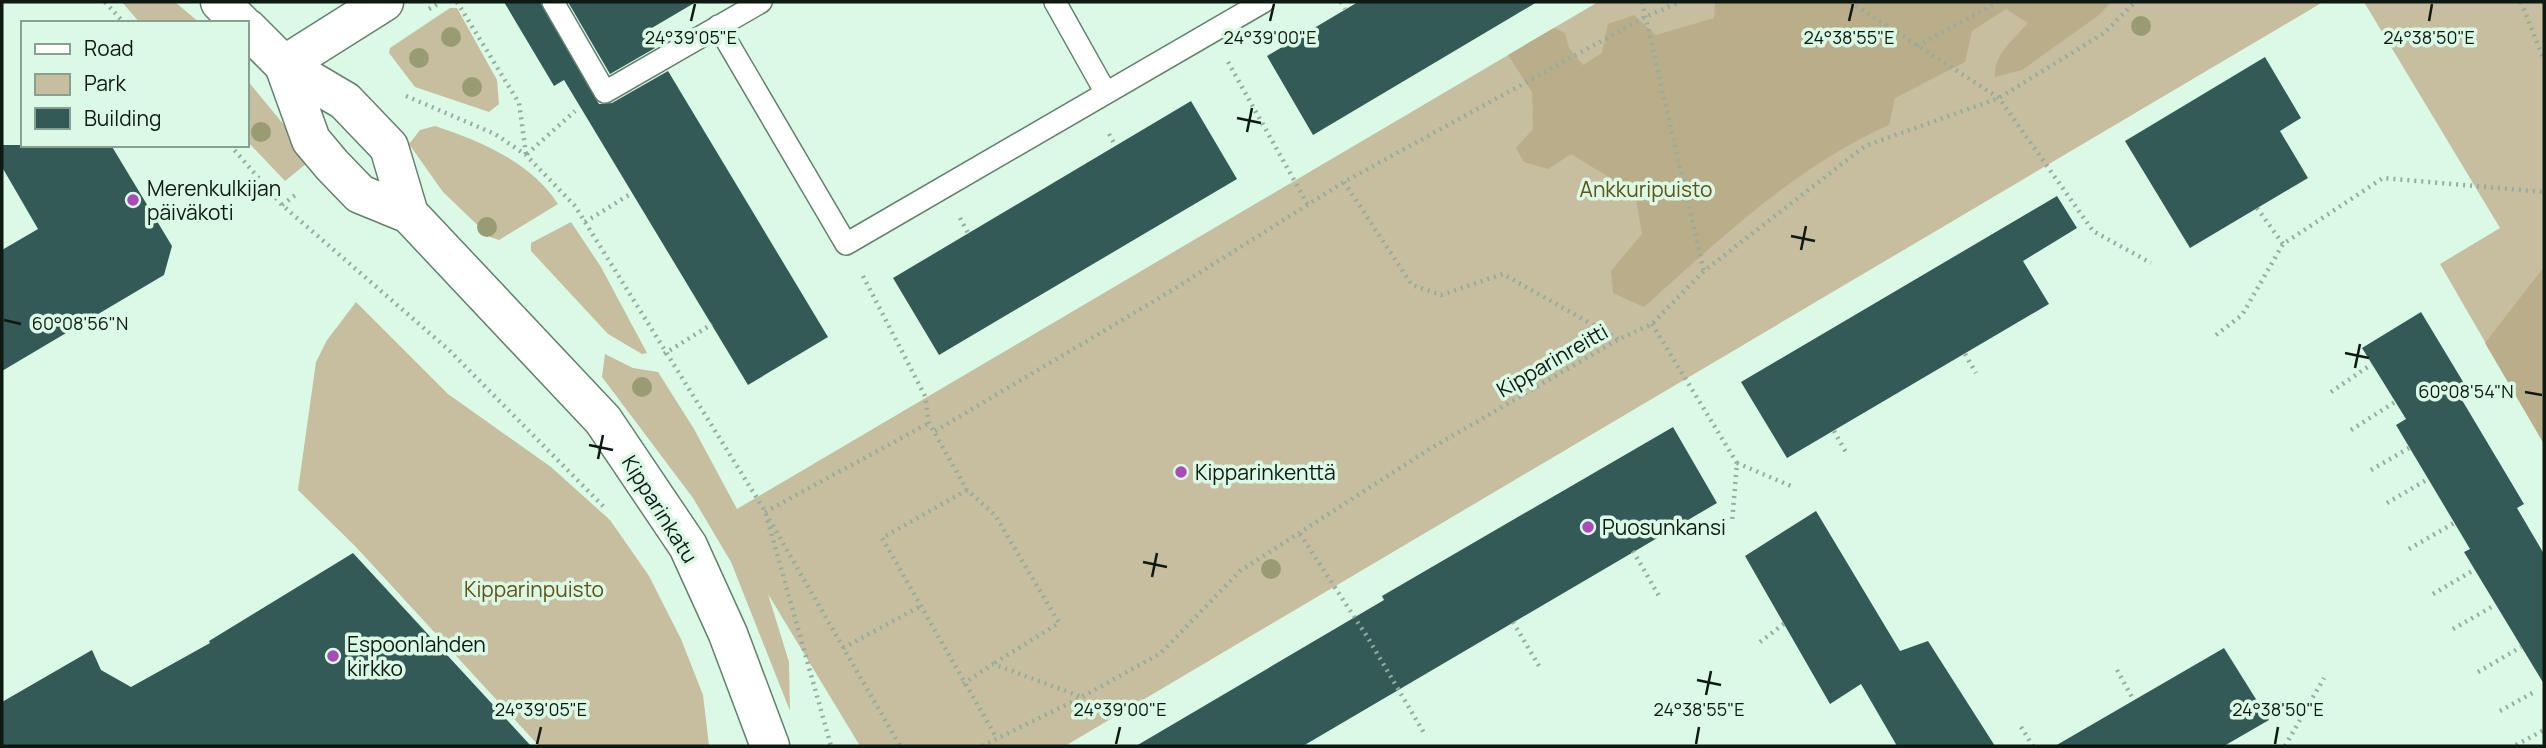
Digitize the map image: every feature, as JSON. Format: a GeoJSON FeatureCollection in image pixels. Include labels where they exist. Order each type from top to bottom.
{"type":"FeatureCollection","features":[{"type":"Feature","properties":{"kind":"street"},"geometry":{"type":"LineString","coordinates":[[220,2],[239,21]]}},
{"type":"Feature","properties":{"kind":"street"},"geometry":{"type":"LineString","coordinates":[[248,29],[284,65],[384,2]]}},
{"type":"Feature","properties":{"kind":"street","name":"Kipparinkatu"},"geometry":{"type":"LineString","coordinates":[[284,65],[312,140],[332,165],[360,194],[409,214],[603,420],[688,546],[728,634],[770,746]]}},
{"type":"Feature","properties":{"kind":"street","name":"Kipparinkatu"},"geometry":{"type":"LineString","coordinates":[[284,65],[345,101],[389,147],[409,214]]}},
{"type":"Feature","properties":{"kind":"lane"},"geometry":{"type":"LineString","coordinates":[[553,2],[605,92],[761,2]]}},
{"type":"Feature","properties":{"kind":"lane"},"geometry":{"type":"LineString","coordinates":[[1055,2],[1106,93]]}},
{"type":"Feature","properties":{"kind":"lane"},"geometry":{"type":"LineString","coordinates":[[719,26],[846,244],[1263,2]]}},
{"type":"Feature","properties":{"kind":"path"},"geometry":{"type":"LineString","coordinates":[[106,2],[122,21]]}},
{"type":"Feature","properties":{"kind":"path"},"geometry":{"type":"LineString","coordinates":[[457,2],[519,103],[526,155]]}},
{"type":"Feature","properties":{"kind":"path"},"geometry":{"type":"LineString","coordinates":[[1342,2],[1345,9]]}},
{"type":"Feature","properties":{"kind":"path"},"geometry":{"type":"LineString","coordinates":[[1643,2],[1704,271]]}},
{"type":"Feature","properties":{"kind":"path"},"geometry":{"type":"LineString","coordinates":[[934,431],[1344,182],[1647,16],[1680,2]]}},
{"type":"Feature","properties":{"kind":"path"},"geometry":{"type":"LineString","coordinates":[[1850,2],[1999,98],[2093,231],[2151,263]]}},
{"type":"Feature","properties":{"kind":"path"},"geometry":{"type":"LineString","coordinates":[[1917,46],[1998,2]]}},
{"type":"Feature","properties":{"kind":"path","name":"Kipparinreitti"},"geometry":{"type":"LineString","coordinates":[[982,746],[1082,698],[1161,653],[1240,570],[1428,450],[1619,339],[1652,324],[1704,271],[1865,146],[1999,98],[2104,33],[2135,2]]}},
{"type":"Feature","properties":{"kind":"path"},"geometry":{"type":"LineString","coordinates":[[2521,2],[2544,60]]}},
{"type":"Feature","properties":{"kind":"path"},"geometry":{"type":"LineString","coordinates":[[1211,32],[1308,205]]}},
{"type":"Feature","properties":{"kind":"path"},"geometry":{"type":"LineString","coordinates":[[400,90],[409,99],[495,134],[526,155],[575,206],[664,354],[765,511],[900,746]]}},
{"type":"Feature","properties":{"kind":"path"},"geometry":{"type":"LineString","coordinates":[[526,155],[570,114],[605,92]]}},
{"type":"Feature","properties":{"kind":"path"},"geometry":{"type":"LineString","coordinates":[[232,147],[282,205],[449,350],[613,517]]}},
{"type":"Feature","properties":{"kind":"path"},"geometry":{"type":"LineString","coordinates":[[2216,335],[2242,315],[2283,244],[2383,178],[2544,192]]}},
{"type":"Feature","properties":{"kind":"path"},"geometry":{"type":"LineString","coordinates":[[1344,182],[1412,285],[1441,295],[1503,274],[1619,339]]}},
{"type":"Feature","properties":{"kind":"path"},"geometry":{"type":"LineString","coordinates":[[584,222],[632,193]]}},
{"type":"Feature","properties":{"kind":"path"},"geometry":{"type":"LineString","coordinates":[[2257,208],[2283,244]]}},
{"type":"Feature","properties":{"kind":"path"},"geometry":{"type":"LineString","coordinates":[[846,244],[925,396],[929,423],[967,490],[995,515],[1059,623],[963,684]]}},
{"type":"Feature","properties":{"kind":"path"},"geometry":{"type":"LineString","coordinates":[[664,354],[712,324]]}},
{"type":"Feature","properties":{"kind":"path"},"geometry":{"type":"LineString","coordinates":[[1652,324],[1737,463],[1791,486]]}},
{"type":"Feature","properties":{"kind":"path"},"geometry":{"type":"LineString","coordinates":[[1965,354],[1976,373]]}},
{"type":"Feature","properties":{"kind":"path"},"geometry":{"type":"LineString","coordinates":[[2331,392],[2372,364]]}},
{"type":"Feature","properties":{"kind":"path"},"geometry":{"type":"LineString","coordinates":[[2351,430],[2395,402]]}},
{"type":"Feature","properties":{"kind":"path"},"geometry":{"type":"LineString","coordinates":[[765,511],[929,423]]}},
{"type":"Feature","properties":{"kind":"path"},"geometry":{"type":"LineString","coordinates":[[1834,431],[1847,454]]}},
{"type":"Feature","properties":{"kind":"path"},"geometry":{"type":"LineString","coordinates":[[2371,470],[2409,448]]}},
{"type":"Feature","properties":{"kind":"path"},"geometry":{"type":"LineString","coordinates":[[1732,522],[1737,463]]}},
{"type":"Feature","properties":{"kind":"path"},"geometry":{"type":"LineString","coordinates":[[2387,503],[2428,480]]}},
{"type":"Feature","properties":{"kind":"path"},"geometry":{"type":"LineString","coordinates":[[967,490],[882,538],[963,684],[996,737]]}},
{"type":"Feature","properties":{"kind":"path"},"geometry":{"type":"LineString","coordinates":[[765,511],[831,746]]}},
{"type":"Feature","properties":{"kind":"path"},"geometry":{"type":"LineString","coordinates":[[2409,549],[2454,523]]}},
{"type":"Feature","properties":{"kind":"path"},"geometry":{"type":"LineString","coordinates":[[1300,534],[1361,627],[1424,733]]}},
{"type":"Feature","properties":{"kind":"path"},"geometry":{"type":"LineString","coordinates":[[1633,551],[1659,596]]}},
{"type":"Feature","properties":{"kind":"path"},"geometry":{"type":"LineString","coordinates":[[2433,594],[2474,570]]}},
{"type":"Feature","properties":{"kind":"path"},"geometry":{"type":"LineString","coordinates":[[2453,629],[2495,605]]}},
{"type":"Feature","properties":{"kind":"path"},"geometry":{"type":"LineString","coordinates":[[843,649],[921,606]]}},
{"type":"Feature","properties":{"kind":"path"},"geometry":{"type":"LineString","coordinates":[[1513,622],[1539,666]]}},
{"type":"Feature","properties":{"kind":"path"},"geometry":{"type":"LineString","coordinates":[[1760,642],[1785,623]]}},
{"type":"Feature","properties":{"kind":"path"},"geometry":{"type":"LineString","coordinates":[[2478,672],[2521,647]]}},
{"type":"Feature","properties":{"kind":"path"},"geometry":{"type":"LineString","coordinates":[[993,664],[1082,698]]}},
{"type":"Feature","properties":{"kind":"path"},"geometry":{"type":"LineString","coordinates":[[2117,670],[2133,699]]}},
{"type":"Feature","properties":{"kind":"path"},"geometry":{"type":"LineString","coordinates":[[2285,746],[2324,678]]}},
{"type":"Feature","properties":{"kind":"path"},"geometry":{"type":"LineString","coordinates":[[2500,711],[2534,692]]}},
{"type":"Feature","properties":{"kind":"path"},"geometry":{"type":"LineString","coordinates":[[2021,726],[2032,746]]}},
{"type":"Feature","properties":{"kind":"path"},"geometry":{"type":"LineString","coordinates":[[2516,745],[2544,730]]}},
{"type":"Feature","properties":{"kind":"green space"},"geometry":{"type":"Polygon","coordinates":[[[122,2],[175,2],[198,21],[138,21],[122,2]]]}},
{"type":"Feature","properties":{"kind":"green space","name":"Ankkuripuisto"},"geometry":{"type":"Polygon","coordinates":[[[1598,2],[2323,2],[1065,746],[860,746],[768,594],[789,662],[790,711],[731,562],[693,498],[602,377],[605,354],[633,368],[658,372],[694,429],[737,509],[1598,2]]]}},
{"type":"Feature","properties":{"kind":"green space"},"geometry":{"type":"Polygon","coordinates":[[[1715,2],[2111,2],[2099,15],[2022,70],[1995,77],[2001,54],[2028,23],[2006,9],[1972,31],[1965,62],[1895,98],[1889,125],[1822,161],[1790,183],[1730,231],[1644,307],[1613,293],[1611,271],[1642,234],[1635,193],[1571,154],[1548,169],[1524,162],[1516,148],[1533,129],[1532,92],[1508,55],[1554,28],[1565,33],[1569,48],[1583,65],[1602,53],[1608,24],[1634,15],[1656,35],[1714,18],[1715,2]]]}},
{"type":"Feature","properties":{"kind":"green space"},"geometry":{"type":"Polygon","coordinates":[[[2364,2],[2544,2],[2544,444],[2440,264],[2500,228],[2364,2]]]}},
{"type":"Feature","properties":{"kind":"green space"},"geometry":{"type":"Polygon","coordinates":[[[450,8],[457,8],[497,80],[499,104],[489,112],[415,87],[389,53],[390,48],[450,8]]]}},
{"type":"Feature","properties":{"kind":"green space"},"geometry":{"type":"Polygon","coordinates":[[[248,81],[312,159],[285,181],[248,142],[248,81]]]}},
{"type":"Feature","properties":{"kind":"green space"},"geometry":{"type":"Polygon","coordinates":[[[435,126],[487,146],[519,165],[547,189],[558,204],[499,240],[490,237],[443,192],[409,144],[420,130],[435,126]]]}},
{"type":"Feature","properties":{"kind":"green space"},"geometry":{"type":"Polygon","coordinates":[[[571,222],[601,267],[647,353],[642,354],[608,334],[531,251],[531,243],[571,222]]]}},
{"type":"Feature","properties":{"kind":"green space"},"geometry":{"type":"Polygon","coordinates":[[[2544,267],[2544,444],[2485,343],[2544,267]]]}},
{"type":"Feature","properties":{"kind":"green space","name":"Kipparinpuisto"},"geometry":{"type":"Polygon","coordinates":[[[356,302],[448,394],[551,467],[610,520],[649,576],[681,639],[703,695],[709,746],[539,746],[356,547],[298,490],[316,362],[327,340],[356,302]]]}},
{"type":"Feature","properties":{"kind":"building"},"geometry":{"type":"Polygon","coordinates":[[[504,2],[540,2],[599,104],[612,103],[668,71],[828,337],[748,385],[564,80],[554,86],[504,2]]]}},
{"type":"Feature","properties":{"kind":"building"},"geometry":{"type":"Polygon","coordinates":[[[568,2],[696,2],[645,32],[655,48],[610,74],[568,2]]]}},
{"type":"Feature","properties":{"kind":"building"},"geometry":{"type":"Polygon","coordinates":[[[1358,2],[1537,2],[1313,135],[1267,56],[1358,2]]]}},
{"type":"Feature","properties":{"kind":"building"},"geometry":{"type":"Polygon","coordinates":[[[2265,57],[2301,118],[2280,131],[2308,178],[2190,248],[2125,141],[2265,57]]]}},
{"type":"Feature","properties":{"kind":"building"},"geometry":{"type":"Polygon","coordinates":[[[1191,101],[1237,179],[939,355],[893,278],[1191,101]]]}},
{"type":"Feature","properties":{"kind":"building"},"geometry":{"type":"Polygon","coordinates":[[[2,145],[112,147],[172,246],[164,275],[2,371],[2,250],[38,229],[2,167],[2,145]]]}},
{"type":"Feature","properties":{"kind":"building"},"geometry":{"type":"Polygon","coordinates":[[[2057,196],[2077,228],[2023,261],[2049,304],[1787,458],[1741,382],[2057,196]]]}},
{"type":"Feature","properties":{"kind":"building"},"geometry":{"type":"Polygon","coordinates":[[[2421,312],[2465,385],[2456,390],[2524,504],[2517,508],[2544,554],[2544,684],[2464,552],[2470,549],[2396,425],[2406,419],[2362,348],[2421,312]]]}},
{"type":"Feature","properties":{"kind":"building","name":"Puosunkansi"},"geometry":{"type":"Polygon","coordinates":[[[1673,427],[1717,503],[1303,746],[1136,746],[1384,600],[1382,596],[1673,427]]]}},
{"type":"Feature","properties":{"kind":"building"},"geometry":{"type":"Polygon","coordinates":[[[1816,511],[1900,651],[1928,641],[1995,746],[1897,746],[1861,684],[1830,704],[1745,556],[1816,511]]]}},
{"type":"Feature","properties":{"kind":"building","name":"Espoonlahden kirkko"},"geometry":{"type":"Polygon","coordinates":[[[353,553],[531,746],[2,746],[2,702],[92,650],[101,670],[131,687],[210,643],[209,641],[353,553]]]}},
{"type":"Feature","properties":{"kind":"building"},"geometry":{"type":"Polygon","coordinates":[[[2224,648],[2269,720],[2224,746],[2055,746],[2224,648]]]}},
{"type":"Feature","properties":{"kind":"place","name":"Merenkulkijan päiväkoti"},"geometry":{"type":"Point","coordinates":[133,200]}},
{"type":"Feature","properties":{"kind":"place","name":"Kipparinkenttä"},"geometry":{"type":"Point","coordinates":[1181,472]}},
{"type":"Feature","properties":{"kind":"place","name":"Puosunkansi"},"geometry":{"type":"Point","coordinates":[1588,527]}},
{"type":"Feature","properties":{"kind":"place","name":"Espoonlahden kirkko"},"geometry":{"type":"Point","coordinates":[333,656]}}]}
